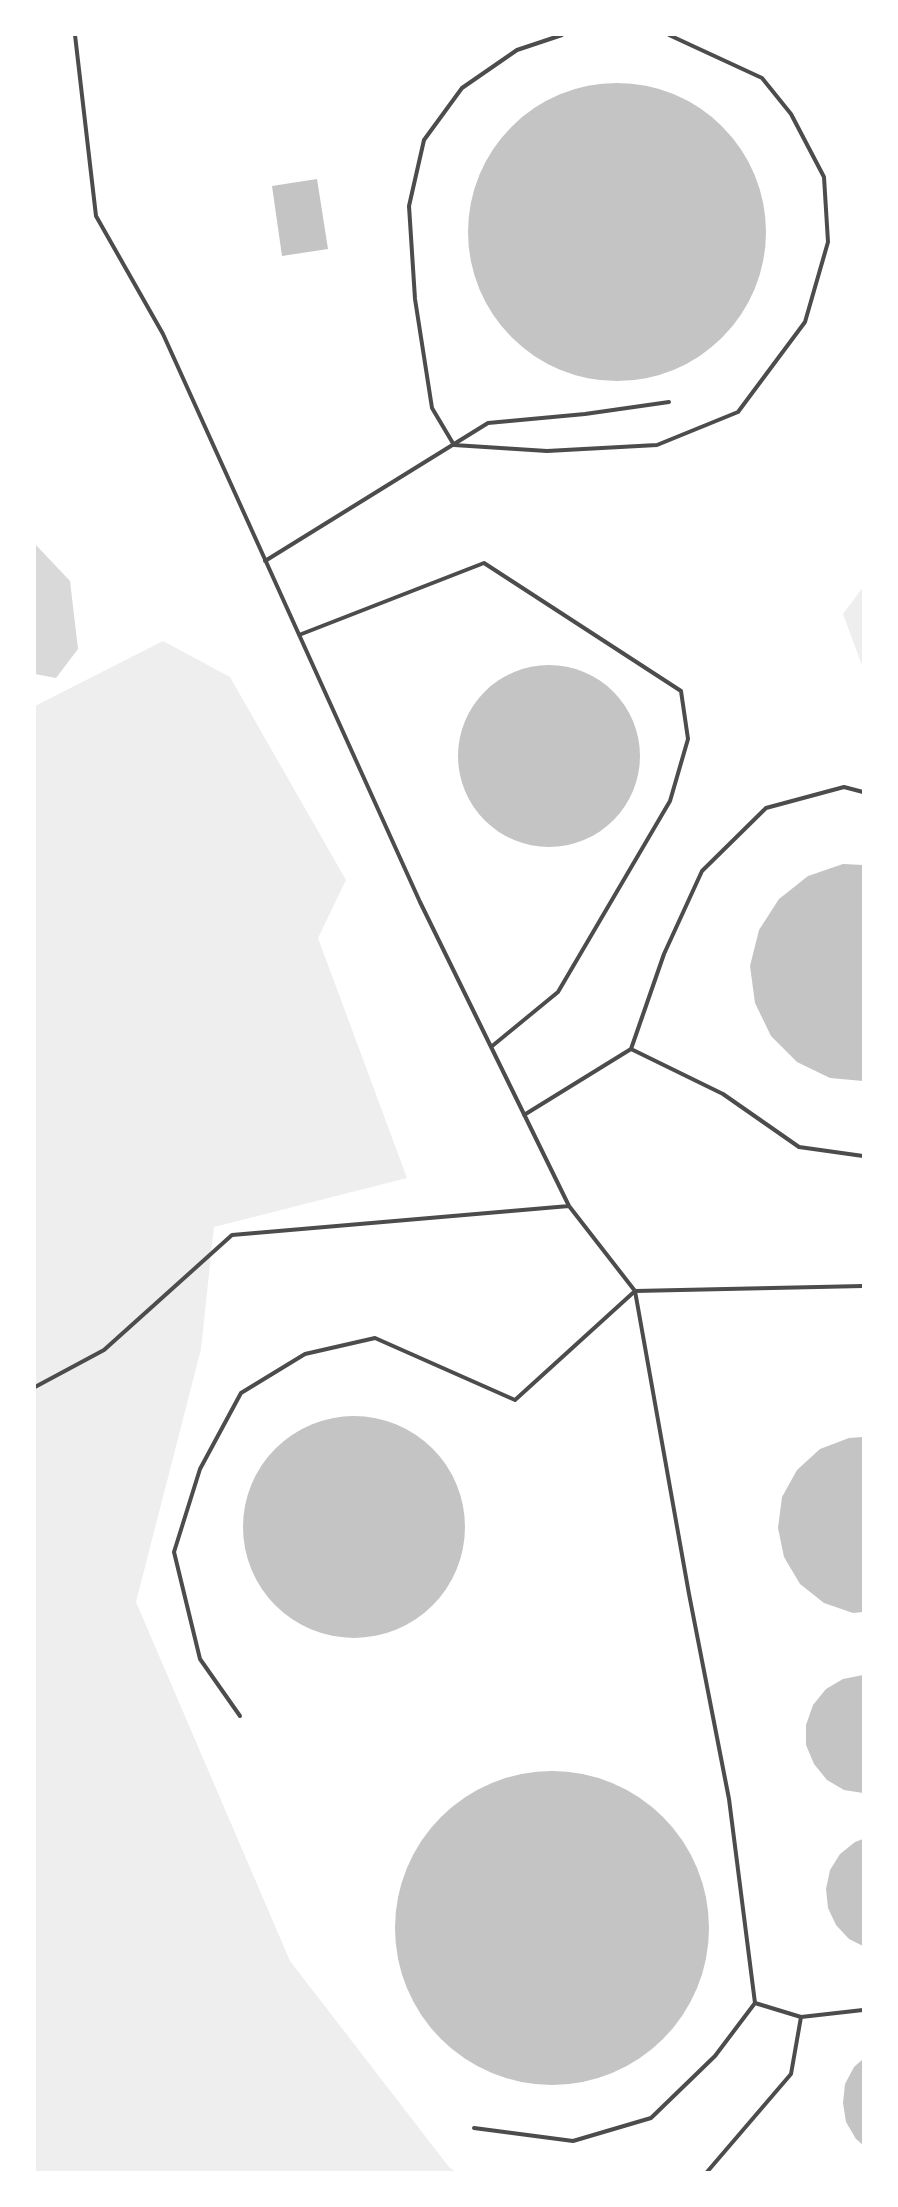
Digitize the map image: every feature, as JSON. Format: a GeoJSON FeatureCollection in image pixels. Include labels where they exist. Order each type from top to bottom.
{"type":"FeatureCollection","features":[{"type":"Feature","properties":{"kind":"lane"},"geometry":{"type":"LineString","coordinates":[[75,35],[96,216],[163,334],[420,902],[569,1206],[635,1291],[728,1799],[755,2003],[716,2056],[651,2118],[573,2141],[474,2128]]}},
{"type":"Feature","properties":{"kind":"lane"},"geometry":{"type":"LineString","coordinates":[[454,445],[432,408],[415,299],[409,206],[424,140],[462,88],[517,50],[562,35]]}},
{"type":"Feature","properties":{"kind":"lane"},"geometry":{"type":"LineString","coordinates":[[454,445],[547,451],[657,445],[738,412],[805,322],[828,242],[824,177],[791,114],[762,78],[669,35]]}},
{"type":"Feature","properties":{"kind":"lane"},"geometry":{"type":"LineString","coordinates":[[265,561],[488,423],[585,414],[669,402]]}},
{"type":"Feature","properties":{"kind":"lane"},"geometry":{"type":"LineString","coordinates":[[299,635],[484,563],[681,691],[688,739],[670,801],[558,992],[491,1047]]}},
{"type":"Feature","properties":{"kind":"lane"},"geometry":{"type":"LineString","coordinates":[[524,1115],[631,1049],[664,954],[702,871],[766,808],[844,787],[863,792]]}},
{"type":"Feature","properties":{"kind":"lane"},"geometry":{"type":"LineString","coordinates":[[631,1049],[723,1094],[800,1147],[863,1156]]}},
{"type":"Feature","properties":{"kind":"lane"},"geometry":{"type":"LineString","coordinates":[[35,1387],[104,1350],[232,1235],[569,1206]]}},
{"type":"Feature","properties":{"kind":"lane"},"geometry":{"type":"LineString","coordinates":[[240,1716],[200,1659],[174,1552],[200,1469],[241,1393],[305,1354],[375,1338],[515,1400],[635,1291],[863,1286]]}},
{"type":"Feature","properties":{"kind":"lane"},"geometry":{"type":"LineString","coordinates":[[755,2003],[801,2017],[863,2010]]}},
{"type":"Feature","properties":{"kind":"lane"},"geometry":{"type":"LineString","coordinates":[[707,2172],[791,2074],[801,2017]]}},
{"type":"Feature","properties":{"kind":"shaded area"},"geometry":{"type":"Polygon","coordinates":[[[35,544],[70,581],[78,649],[56,678],[35,674],[35,544]]]}},
{"type":"Feature","properties":{"kind":"shaded area"},"geometry":{"type":"Polygon","coordinates":[[[863,587],[863,668],[843,614],[863,587]]]}},
{"type":"Feature","properties":{"kind":"shaded area"},"geometry":{"type":"Polygon","coordinates":[[[163,641],[230,677],[346,880],[318,938],[407,1178],[214,1227],[201,1349],[136,1602],[290,1961],[449,2167],[456,2172],[35,2172],[35,706],[163,641]]]}},
{"type":"Feature","properties":{"kind":"building"},"geometry":{"type":"Polygon","coordinates":[[[617,83],[646,86],[674,94],[700,108],[722,127],[741,149],[755,175],[763,203],[766,232],[763,261],[755,289],[741,315],[722,337],[700,356],[674,370],[646,378],[617,381],[588,378],[560,370],[534,356],[512,337],[493,315],[479,289],[471,261],[468,232],[471,203],[479,175],[493,149],[512,127],[534,108],[560,94],[588,86],[617,83]]]}},
{"type":"Feature","properties":{"kind":"building"},"geometry":{"type":"Polygon","coordinates":[[[317,179],[328,249],[282,256],[272,186],[317,179]]]}},
{"type":"Feature","properties":{"kind":"building"},"geometry":{"type":"Polygon","coordinates":[[[558,665],[584,672],[600,680],[619,698],[633,721],[640,747],[640,765],[633,791],[625,807],[607,826],[600,832],[575,843],[558,847],[540,847],[514,840],[498,832],[473,807],[465,791],[460,774],[458,747],[465,721],[473,705],[498,680],[514,672],[531,667],[558,665]]]}},
{"type":"Feature","properties":{"kind":"building"},"geometry":{"type":"Polygon","coordinates":[[[843,864],[863,865],[863,1081],[830,1078],[797,1062],[771,1036],[755,1003],[750,966],[759,930],[779,899],[808,876],[843,864]]]}},
{"type":"Feature","properties":{"kind":"building"},"geometry":{"type":"Polygon","coordinates":[[[354,1416],[376,1418],[396,1424],[424,1441],[440,1457],[457,1485],[463,1505],[465,1527],[463,1549],[457,1569],[440,1597],[424,1613],[396,1630],[376,1636],[354,1638],[332,1636],[312,1630],[284,1613],[268,1597],[251,1569],[245,1549],[243,1527],[245,1505],[251,1485],[268,1457],[284,1441],[312,1424],[332,1418],[354,1416]]]}},
{"type":"Feature","properties":{"kind":"building"},"geometry":{"type":"Polygon","coordinates":[[[863,1437],[863,1612],[853,1613],[824,1603],[800,1584],[784,1557],[778,1528],[782,1497],[797,1470],[820,1449],[849,1438],[863,1437]]]}},
{"type":"Feature","properties":{"kind":"building"},"geometry":{"type":"Polygon","coordinates":[[[863,1675],[863,1793],[844,1790],[827,1780],[814,1764],[806,1745],[806,1725],[813,1705],[826,1689],[843,1679],[863,1675]]]}},
{"type":"Feature","properties":{"kind":"building"},"geometry":{"type":"Polygon","coordinates":[[[552,1771],[583,1774],[612,1783],[639,1797],[663,1817],[683,1841],[697,1868],[706,1897],[709,1928],[706,1959],[697,1988],[683,2015],[663,2039],[639,2059],[612,2073],[583,2082],[552,2085],[521,2082],[492,2073],[465,2059],[441,2039],[421,2015],[407,1988],[398,1959],[395,1928],[398,1897],[407,1868],[421,1841],[441,1817],[465,1797],[492,1783],[521,1774],[552,1771]]]}},
{"type":"Feature","properties":{"kind":"building"},"geometry":{"type":"Polygon","coordinates":[[[863,1839],[863,1946],[849,1939],[836,1925],[828,1908],[826,1889],[830,1870],[840,1854],[855,1842],[863,1839]]]}},
{"type":"Feature","properties":{"kind":"building"},"geometry":{"type":"Polygon","coordinates":[[[863,2059],[863,2145],[856,2139],[846,2122],[843,2103],[845,2084],[854,2067],[863,2059]]]}}]}
